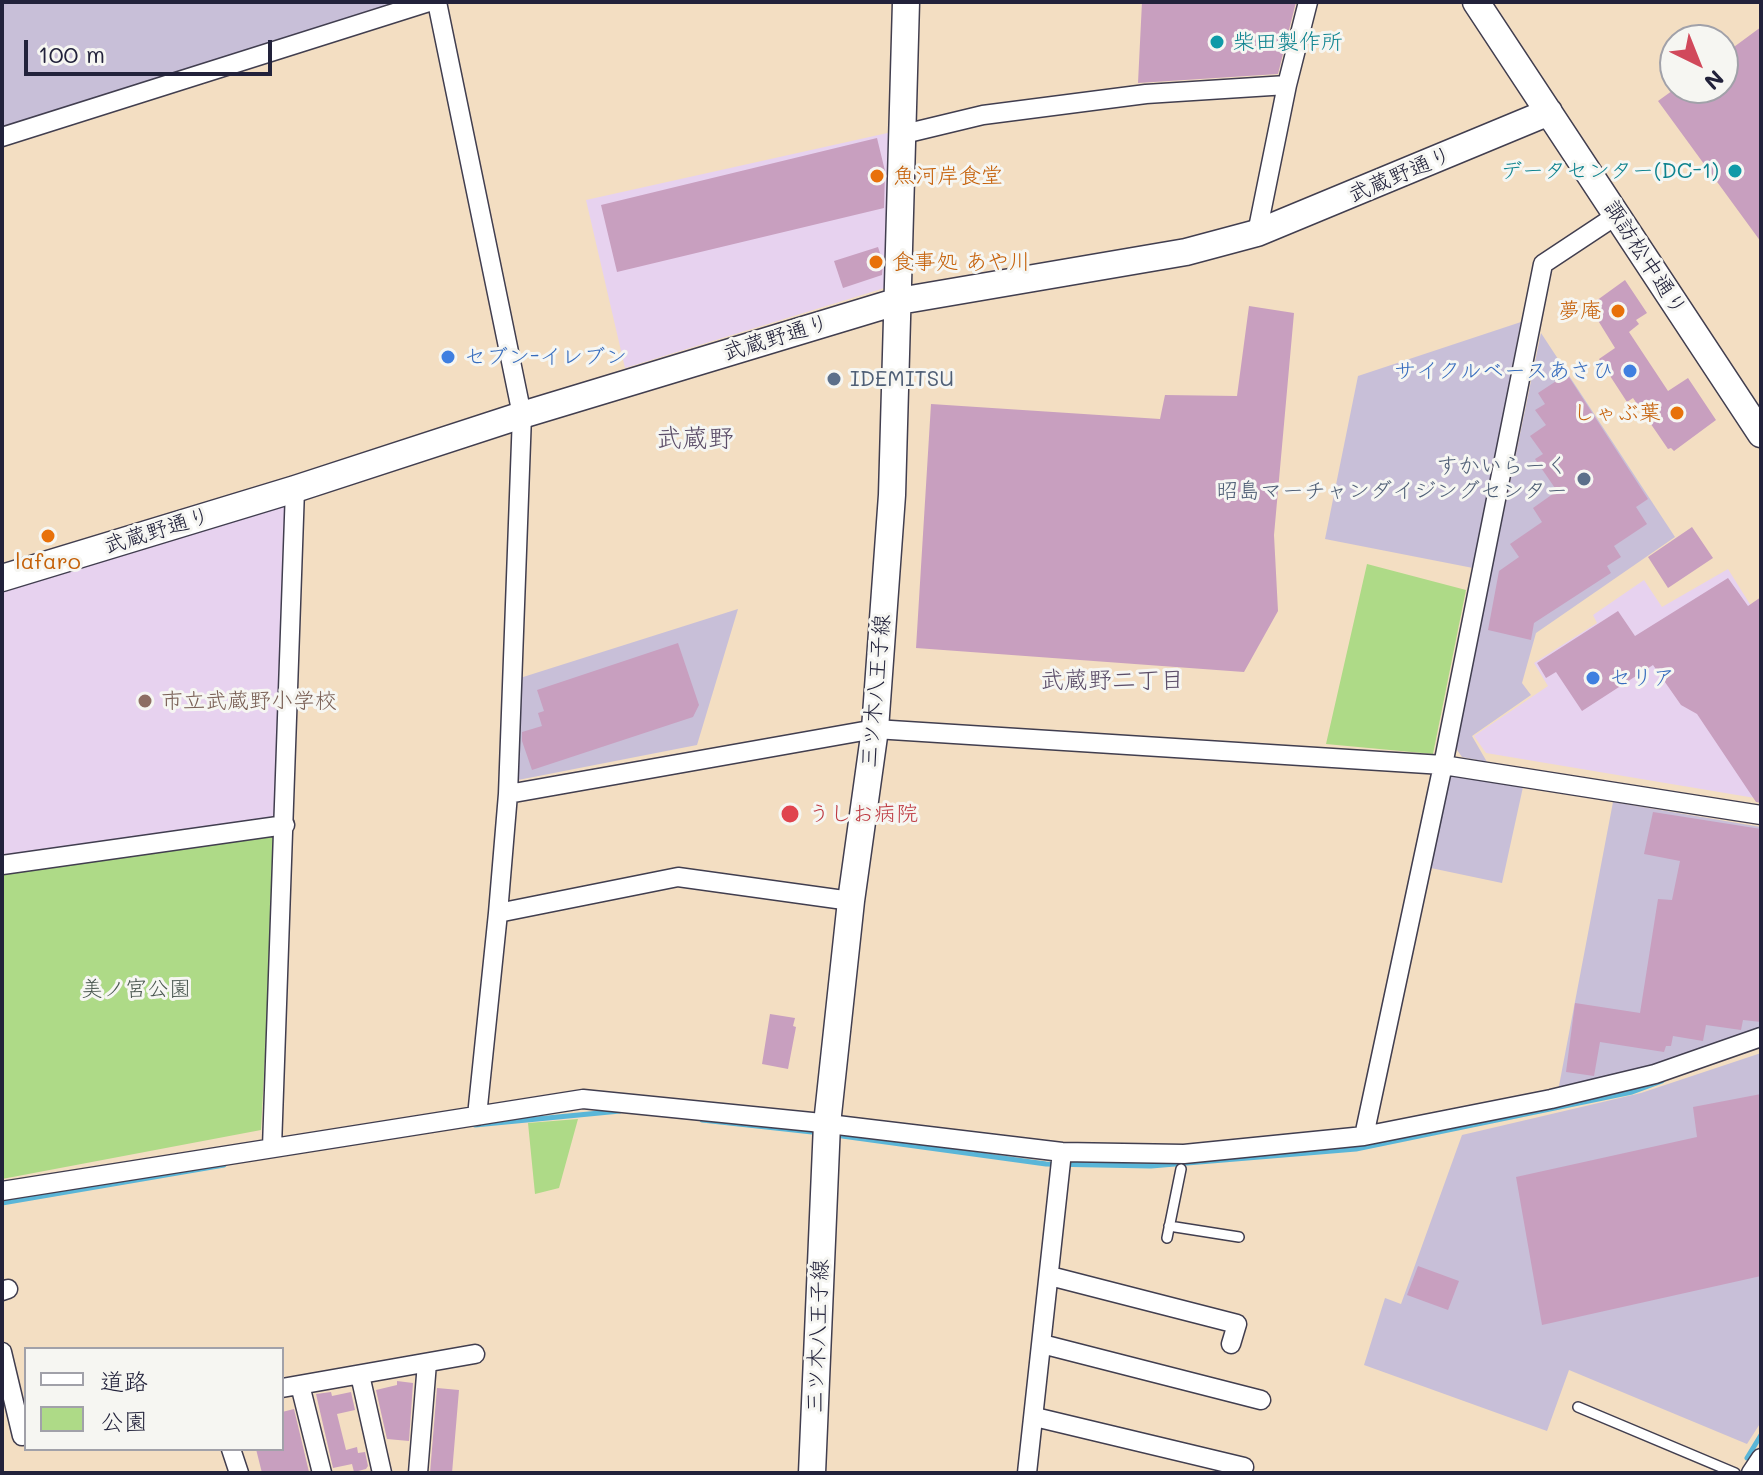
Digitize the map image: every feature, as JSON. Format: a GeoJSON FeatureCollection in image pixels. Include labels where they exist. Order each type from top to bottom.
{"type":"FeatureCollection","features":[{"type":"Feature","properties":{"kind":"street"},"geometry":{"type":"LineString","coordinates":[[2,137],[429,2]]}},
{"type":"Feature","properties":{"kind":"street"},"geometry":{"type":"LineString","coordinates":[[437,2],[522,415],[508,794],[477,1116]]}},
{"type":"Feature","properties":{"kind":"street","name":"三ツ木八王子線"},"geometry":{"type":"LineString","coordinates":[[812,1473],[827,1124],[851,901],[875,729],[892,495],[906,2]]}},
{"type":"Feature","properties":{"kind":"street"},"geometry":{"type":"LineString","coordinates":[[1257,233],[1287,85],[1308,2]]}},
{"type":"Feature","properties":{"kind":"street","name":"諏訪松中通り"},"geometry":{"type":"LineString","coordinates":[[1476,2],[1761,434]]}},
{"type":"Feature","properties":{"kind":"street"},"geometry":{"type":"LineString","coordinates":[[904,134],[998,113],[1146,94],[1287,85]]}},
{"type":"Feature","properties":{"kind":"street","name":"武蔵野通り"},"geometry":{"type":"LineString","coordinates":[[2,578],[899,301],[1186,252],[1257,233],[1549,112]]}},
{"type":"Feature","properties":{"kind":"street"},"geometry":{"type":"LineString","coordinates":[[1364,1136],[1443,765],[1543,264],[1617,215]]}},
{"type":"Feature","properties":{"kind":"street"},"geometry":{"type":"LineString","coordinates":[[272,1147],[295,489]]}},
{"type":"Feature","properties":{"kind":"street"},"geometry":{"type":"LineString","coordinates":[[508,794],[875,729],[1443,765],[1761,815]]}},
{"type":"Feature","properties":{"kind":"street"},"geometry":{"type":"LineString","coordinates":[[2,865],[285,825]]}},
{"type":"Feature","properties":{"kind":"street"},"geometry":{"type":"LineString","coordinates":[[498,913],[678,877],[851,901]]}},
{"type":"Feature","properties":{"kind":"street"},"geometry":{"type":"LineString","coordinates":[[2,1191],[583,1099],[827,1124],[1062,1160],[1182,1161],[1364,1136],[1551,1099],[1655,1074],[1761,1037]]}},
{"type":"Feature","properties":{"kind":"street"},"geometry":{"type":"LineString","coordinates":[[1027,1473],[1062,1160]]}},
{"type":"Feature","properties":{"kind":"street"},"geometry":{"type":"LineString","coordinates":[[1050,1276],[1237,1324],[1231,1344]]}},
{"type":"Feature","properties":{"kind":"street"},"geometry":{"type":"LineString","coordinates":[[1042,1344],[1261,1400]]}},
{"type":"Feature","properties":{"kind":"street"},"geometry":{"type":"LineString","coordinates":[[2,1352],[24,1436],[2,1440]]}},
{"type":"Feature","properties":{"kind":"street"},"geometry":{"type":"LineString","coordinates":[[322,1473],[291,1387],[475,1354]]}},
{"type":"Feature","properties":{"kind":"street"},"geometry":{"type":"LineString","coordinates":[[418,1473],[427,1363]]}},
{"type":"Feature","properties":{"kind":"street"},"geometry":{"type":"LineString","coordinates":[[360,1375],[382,1473]]}},
{"type":"Feature","properties":{"kind":"street"},"geometry":{"type":"LineString","coordinates":[[1035,1417],[1244,1467]]}},
{"type":"Feature","properties":{"kind":"street"},"geometry":{"type":"LineString","coordinates":[[232,1451],[239,1473]]}},
{"type":"Feature","properties":{"kind":"street"},"geometry":{"type":"LineString","coordinates":[[1751,1473],[1761,1458]]}},
{"type":"Feature","properties":{"kind":"lane"},"geometry":{"type":"LineString","coordinates":[[1167,1238],[1182,1161]]}},
{"type":"Feature","properties":{"kind":"lane"},"geometry":{"type":"LineString","coordinates":[[1169,1226],[1239,1237]]}},
{"type":"Feature","properties":{"kind":"lane"},"geometry":{"type":"LineString","coordinates":[[1578,1407],[1735,1473]]}},
{"type":"Feature","properties":{"kind":"shaded area"},"geometry":{"type":"Polygon","coordinates":[[[2,2],[421,2],[2,135],[2,2]]]}},
{"type":"Feature","properties":{"kind":"shaded area"},"geometry":{"type":"Polygon","coordinates":[[[892,132],[891,286],[625,368],[586,200],[892,132]]]}},
{"type":"Feature","properties":{"kind":"shaded area"},"geometry":{"type":"Polygon","coordinates":[[[1521,322],[1473,568],[1325,539],[1358,376],[1521,322]]]}},
{"type":"Feature","properties":{"kind":"shaded area"},"geometry":{"type":"Polygon","coordinates":[[[1541,333],[1675,537],[1536,633],[1522,683],[1531,695],[1472,736],[1487,762],[1462,757],[1455,747],[1541,333]]]}},
{"type":"Feature","properties":{"kind":"shaded area","name":"市立武蔵野小学校"},"geometry":{"type":"Polygon","coordinates":[[[295,489],[285,825],[2,865],[2,578],[295,489]]]}},
{"type":"Feature","properties":{"kind":"shaded area"},"geometry":{"type":"Polygon","coordinates":[[[1728,569],[1761,622],[1761,799],[1486,753],[1474,736],[1548,686],[1534,663],[1597,623],[1593,615],[1644,580],[1662,607],[1728,569]]]}},
{"type":"Feature","properties":{"kind":"shaded area"},"geometry":{"type":"Polygon","coordinates":[[[738,609],[697,745],[518,780],[520,678],[738,609]]]}},
{"type":"Feature","properties":{"kind":"shaded area"},"geometry":{"type":"Polygon","coordinates":[[[1452,775],[1523,787],[1502,883],[1426,867],[1443,785],[1452,775]]]}},
{"type":"Feature","properties":{"kind":"shaded area"},"geometry":{"type":"Polygon","coordinates":[[[1613,802],[1761,827],[1761,1030],[1663,1064],[1558,1091],[1613,802]]]}},
{"type":"Feature","properties":{"kind":"shaded area"},"geometry":{"type":"Polygon","coordinates":[[[1761,1053],[1761,1422],[1747,1444],[1569,1370],[1547,1431],[1364,1365],[1385,1298],[1401,1304],[1462,1135],[1641,1093],[1761,1053]]]}},
{"type":"Feature","properties":{"kind":"green space"},"geometry":{"type":"Polygon","coordinates":[[[1367,564],[1466,590],[1433,754],[1326,744],[1367,564]]]}},
{"type":"Feature","properties":{"kind":"green space","name":"美ノ宮公園"},"geometry":{"type":"Polygon","coordinates":[[[277,835],[261,1130],[2,1179],[2,873],[277,835]]]}},
{"type":"Feature","properties":{"kind":"green space"},"geometry":{"type":"Polygon","coordinates":[[[578,1119],[559,1188],[535,1194],[528,1123],[578,1119]]]}},
{"type":"Feature","properties":{"kind":"building","name":"柴田製作所"},"geometry":{"type":"Polygon","coordinates":[[[1142,2],[1296,2],[1278,74],[1138,83],[1142,2]]]}},
{"type":"Feature","properties":{"kind":"building","name":"データセンター(DC-1)"},"geometry":{"type":"Polygon","coordinates":[[[1761,27],[1761,242],[1660,104],[1739,104],[1739,43],[1761,27]]]}},
{"type":"Feature","properties":{"kind":"building"},"geometry":{"type":"Polygon","coordinates":[[[877,138],[885,171],[884,208],[617,272],[601,205],[877,138]]]}},
{"type":"Feature","properties":{"kind":"building"},"geometry":{"type":"Polygon","coordinates":[[[878,247],[883,262],[882,275],[843,288],[834,261],[878,247]]]}},
{"type":"Feature","properties":{"kind":"building"},"geometry":{"type":"Polygon","coordinates":[[[1625,280],[1647,313],[1636,320],[1639,324],[1629,332],[1668,391],[1688,378],[1716,420],[1674,451],[1668,449],[1633,398],[1627,402],[1599,359],[1615,348],[1589,306],[1625,280]]]}},
{"type":"Feature","properties":{"kind":"building"},"geometry":{"type":"Polygon","coordinates":[[[1249,306],[1294,313],[1274,535],[1278,611],[1244,672],[916,648],[931,404],[1160,419],[1165,395],[1237,396],[1249,306]]]}},
{"type":"Feature","properties":{"kind":"building"},"geometry":{"type":"Polygon","coordinates":[[[1567,374],[1648,499],[1636,507],[1647,524],[1614,546],[1621,557],[1607,566],[1611,573],[1534,623],[1531,640],[1488,630],[1499,571],[1519,557],[1510,544],[1542,522],[1533,508],[1557,491],[1535,459],[1543,454],[1530,436],[1546,425],[1535,410],[1545,404],[1538,393],[1567,374]]]}},
{"type":"Feature","properties":{"kind":"building"},"geometry":{"type":"Polygon","coordinates":[[[1692,527],[1713,558],[1668,588],[1648,557],[1692,527]]]}},
{"type":"Feature","properties":{"kind":"building"},"geometry":{"type":"Polygon","coordinates":[[[1728,578],[1748,606],[1761,597],[1761,803],[1756,802],[1697,714],[1681,705],[1653,665],[1582,711],[1556,672],[1546,678],[1537,663],[1618,611],[1635,636],[1728,578]]]}},
{"type":"Feature","properties":{"kind":"building"},"geometry":{"type":"Polygon","coordinates":[[[678,643],[699,705],[693,717],[532,770],[522,732],[542,726],[538,713],[544,711],[537,690],[678,643]]]}},
{"type":"Feature","properties":{"kind":"building"},"geometry":{"type":"Polygon","coordinates":[[[1653,812],[1761,829],[1761,1022],[1743,1020],[1741,1030],[1706,1025],[1703,1041],[1673,1036],[1671,1046],[1666,1046],[1664,1052],[1600,1042],[1594,1076],[1566,1072],[1575,1003],[1640,1013],[1658,899],[1672,900],[1680,861],[1644,854],[1653,812]]]}},
{"type":"Feature","properties":{"kind":"building"},"geometry":{"type":"Polygon","coordinates":[[[770,1014],[795,1018],[788,1069],[762,1064],[770,1014]]]}},
{"type":"Feature","properties":{"kind":"building"},"geometry":{"type":"Polygon","coordinates":[[[1761,1094],[1761,1276],[1542,1325],[1516,1177],[1697,1137],[1693,1107],[1761,1094]]]}},
{"type":"Feature","properties":{"kind":"building"},"geometry":{"type":"Polygon","coordinates":[[[1418,1266],[1459,1281],[1448,1310],[1407,1295],[1418,1266]]]}},
{"type":"Feature","properties":{"kind":"building"},"geometry":{"type":"Polygon","coordinates":[[[397,1381],[413,1383],[409,1441],[387,1439],[376,1390],[397,1385],[397,1381]]]}},
{"type":"Feature","properties":{"kind":"building"},"geometry":{"type":"Polygon","coordinates":[[[437,1388],[459,1390],[452,1473],[430,1473],[437,1388]]]}},
{"type":"Feature","properties":{"kind":"building"},"geometry":{"type":"Polygon","coordinates":[[[331,1392],[332,1396],[351,1392],[355,1410],[337,1414],[346,1450],[357,1447],[358,1453],[365,1452],[366,1469],[354,1472],[352,1464],[333,1468],[316,1394],[331,1392]]]}},
{"type":"Feature","properties":{"kind":"building"},"geometry":{"type":"Polygon","coordinates":[[[294,1409],[309,1472],[262,1473],[256,1451],[284,1451],[284,1412],[294,1409]]]}},
{"type":"Feature","properties":{"kind":"waterway"},"geometry":{"type":"LineString","coordinates":[[842,1136],[1046,1164],[1151,1166],[1356,1149],[1632,1092],[1662,1081]]}},
{"type":"Feature","properties":{"kind":"waterway"},"geometry":{"type":"LineString","coordinates":[[475,1125],[620,1111]]}},
{"type":"Feature","properties":{"kind":"waterway"},"geometry":{"type":"LineString","coordinates":[[702,1120],[812,1132]]}},
{"type":"Feature","properties":{"kind":"waterway"},"geometry":{"type":"LineString","coordinates":[[2,1203],[224,1165]]}},
{"type":"Feature","properties":{"kind":"waterway"},"geometry":{"type":"LineString","coordinates":[[1747,1458],[1761,1435]]}},
{"type":"Feature","properties":{"kind":"place","name":"柴田製作所"},"geometry":{"type":"Point","coordinates":[1217,42]}},
{"type":"Feature","properties":{"kind":"place","name":"データセンター(DC-1)"},"geometry":{"type":"Point","coordinates":[1735,171]}},
{"type":"Feature","properties":{"kind":"place","name":"魚河岸食堂"},"geometry":{"type":"Point","coordinates":[877,176]}},
{"type":"Feature","properties":{"kind":"place","name":"食事処 あや川"},"geometry":{"type":"Point","coordinates":[876,262]}},
{"type":"Feature","properties":{"kind":"place","name":"夢庵"},"geometry":{"type":"Point","coordinates":[1618,311]}},
{"type":"Feature","properties":{"kind":"place","name":"セブン-イレブン"},"geometry":{"type":"Point","coordinates":[448,357]}},
{"type":"Feature","properties":{"kind":"place","name":"サイクルベースあさひ"},"geometry":{"type":"Point","coordinates":[1630,371]}},
{"type":"Feature","properties":{"kind":"place","name":"IDEMITSU"},"geometry":{"type":"Point","coordinates":[834,379]}},
{"type":"Feature","properties":{"kind":"place","name":"しゃぶ葉"},"geometry":{"type":"Point","coordinates":[1677,413]}},
{"type":"Feature","properties":{"kind":"place","name":"すかいらーく 昭島マーチャンダイジングセンター"},"geometry":{"type":"Point","coordinates":[1584,479]}},
{"type":"Feature","properties":{"kind":"place","name":"lafaro"},"geometry":{"type":"Point","coordinates":[48,536]}},
{"type":"Feature","properties":{"kind":"place","name":"セリア"},"geometry":{"type":"Point","coordinates":[1593,678]}},
{"type":"Feature","properties":{"kind":"place","name":"市立武蔵野小学校"},"geometry":{"type":"Point","coordinates":[145,701]}},
{"type":"Feature","properties":{"kind":"place","name":"うしお病院"},"geometry":{"type":"Point","coordinates":[790,814]}},
{"type":"Feature","properties":{"kind":"district","name":"武蔵野"},"geometry":{"type":"Point","coordinates":[695,439]}},
{"type":"Feature","properties":{"kind":"district","name":"武蔵野二丁目"},"geometry":{"type":"Point","coordinates":[1112,681]}}]}
